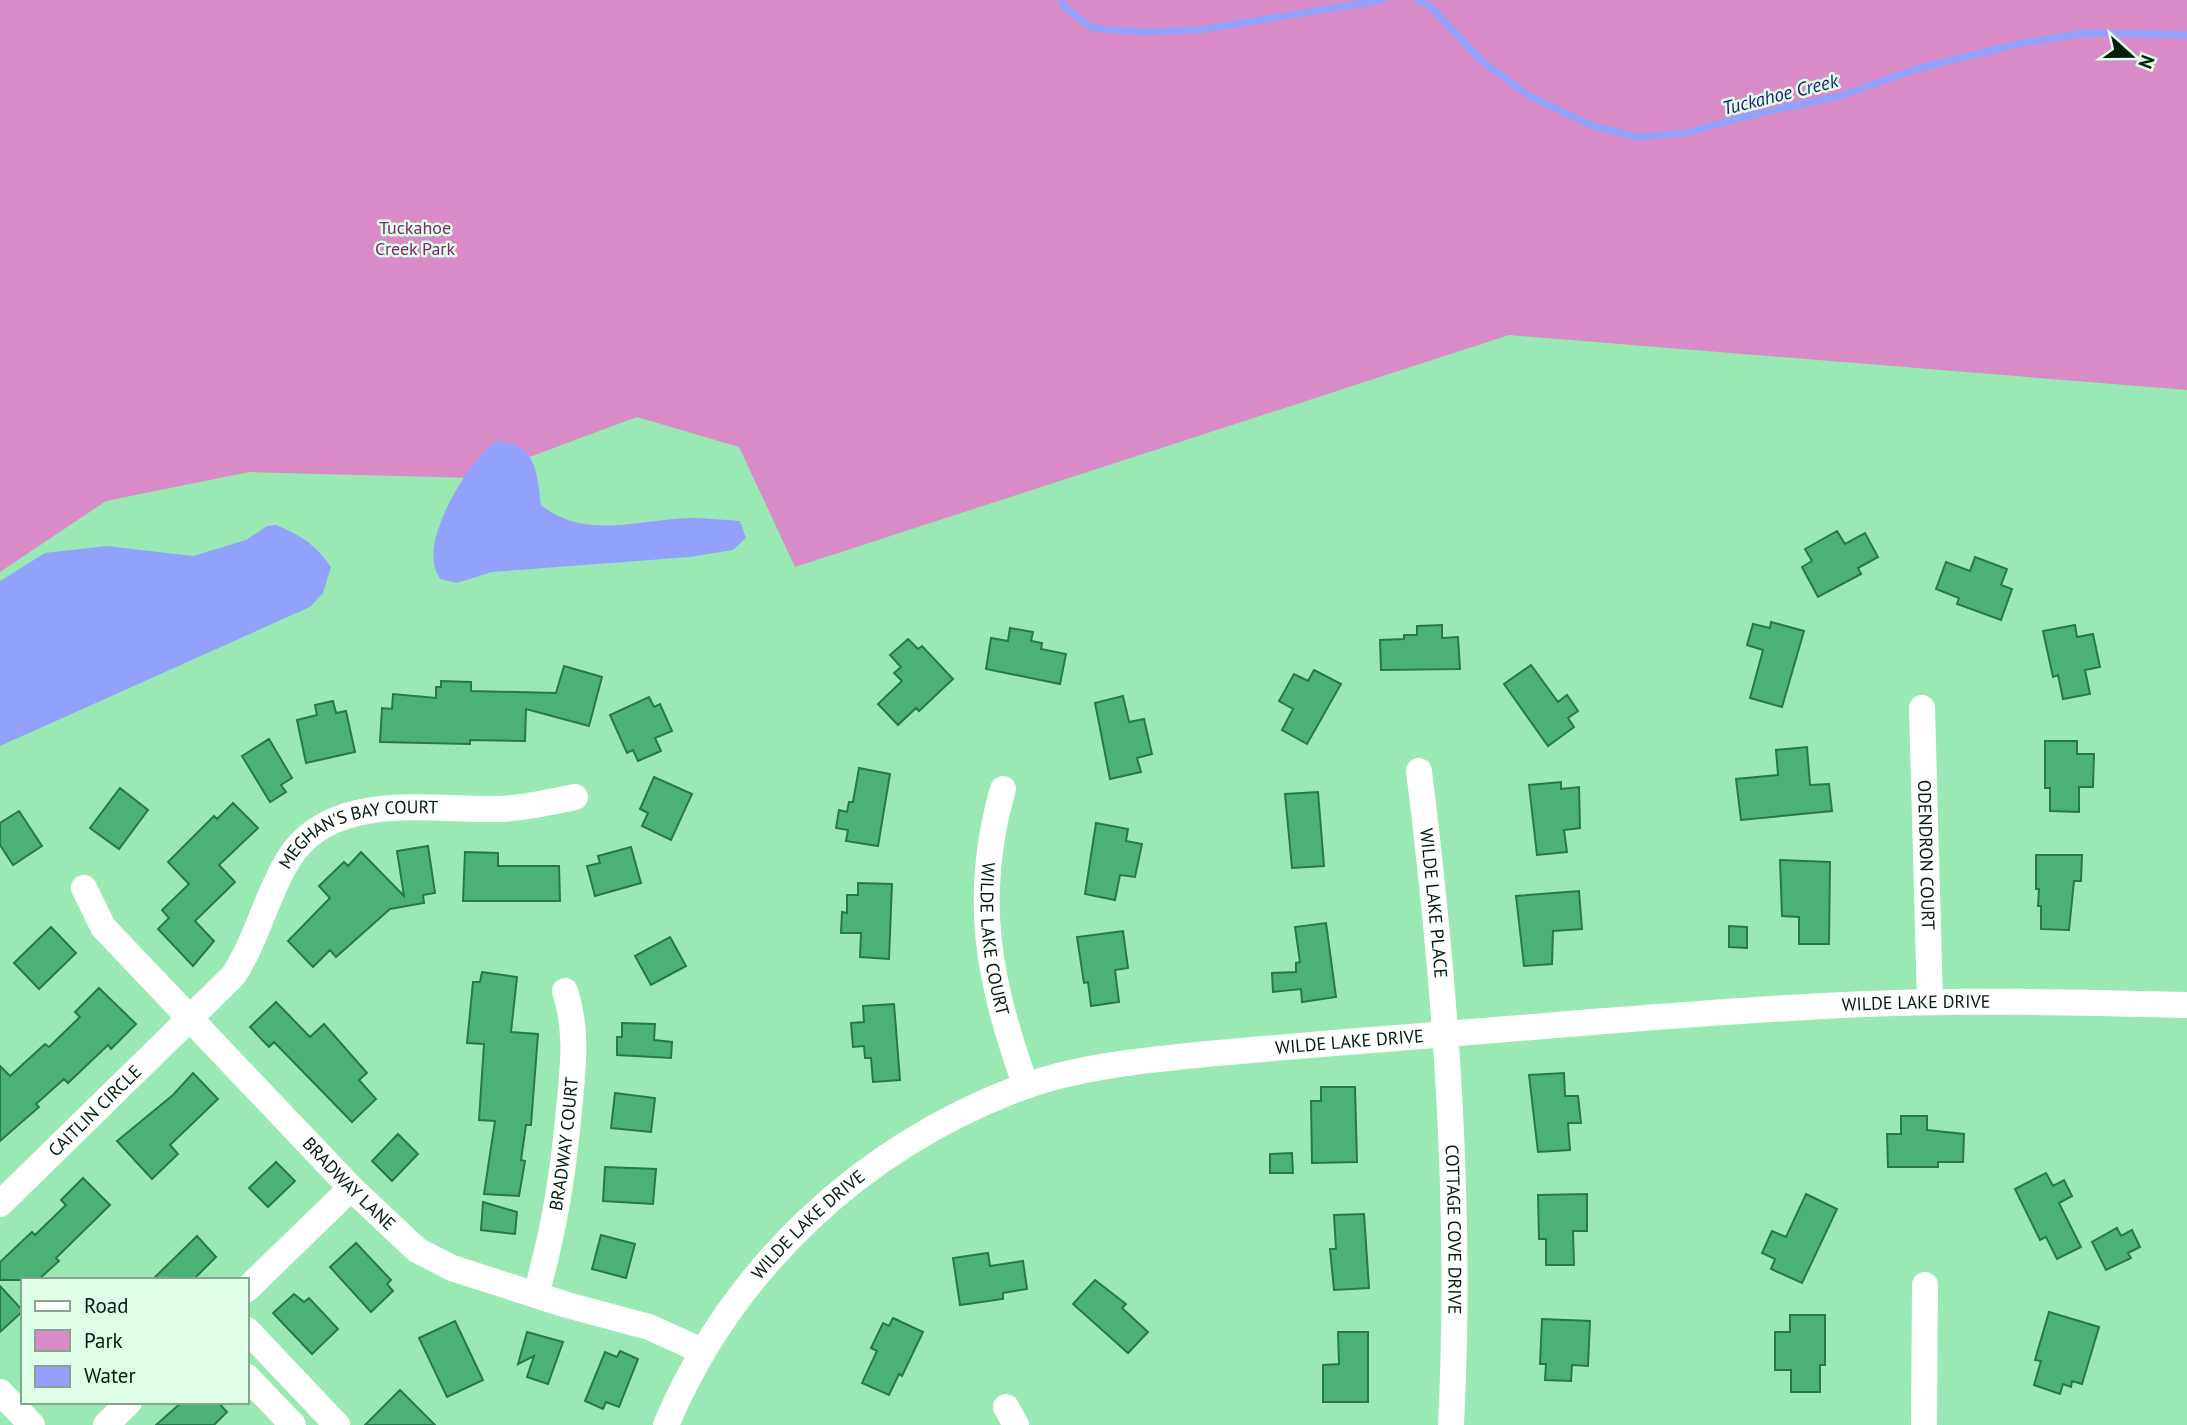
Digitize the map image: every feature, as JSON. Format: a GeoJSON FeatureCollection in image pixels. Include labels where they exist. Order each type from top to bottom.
{"type":"FeatureCollection","features":[{"type":"Feature","properties":{"kind":"street","name":"ODENDRON COURT"},"geometry":{"type":"LineString","coordinates":[[1922,708],[1930,1002]]}},
{"type":"Feature","properties":{"kind":"street","name":"WILDE LAKE PLACE"},"geometry":{"type":"LineString","coordinates":[[1419,771],[1444,1034]]}},
{"type":"Feature","properties":{"kind":"street","name":"WILDE LAKE COURT"},"geometry":{"type":"LineString","coordinates":[[1003,789],[991,830],[986,919],[992,974],[1003,1023],[1026,1086]]}},
{"type":"Feature","properties":{"kind":"street","name":"MEGHAN'S BAY COURT"},"geometry":{"type":"LineString","coordinates":[[192,1020],[240,966],[288,860],[310,834],[330,822],[351,813],[395,809],[503,809],[575,797]]}},
{"type":"Feature","properties":{"kind":"street","name":"BRADWAY LANE"},"geometry":{"type":"LineString","coordinates":[[84,888],[103,927],[351,1188],[417,1250],[452,1268],[649,1326],[702,1351]]}},
{"type":"Feature","properties":{"kind":"street","name":"BRADWAY COURT"},"geometry":{"type":"LineString","coordinates":[[537,1295],[556,1223],[575,1047],[572,1013],[565,991]]}},
{"type":"Feature","properties":{"kind":"street","name":"WILDE LAKE DRIVE"},"geometry":{"type":"LineString","coordinates":[[667,1425],[702,1351],[743,1290],[768,1260],[834,1195],[882,1160],[934,1128],[1026,1086],[1126,1062],[1711,1013],[1930,1002],[2187,1005]]}},
{"type":"Feature","properties":{"kind":"street","name":"CAITLIN CIRCLE"},"geometry":{"type":"LineString","coordinates":[[0,1204],[192,1020]]}},
{"type":"Feature","properties":{"kind":"street","name":"COTTAGE COVE DRIVE"},"geometry":{"type":"LineString","coordinates":[[1444,1034],[1454,1171],[1455,1290],[1451,1425]]}},
{"type":"Feature","properties":{"kind":"street"},"geometry":{"type":"LineString","coordinates":[[248,1288],[351,1188]]}},
{"type":"Feature","properties":{"kind":"street"},"geometry":{"type":"LineString","coordinates":[[1924,1425],[1925,1285]]}},
{"type":"Feature","properties":{"kind":"street"},"geometry":{"type":"LineString","coordinates":[[248,1331],[337,1425]]}},
{"type":"Feature","properties":{"kind":"street"},"geometry":{"type":"LineString","coordinates":[[248,1378],[293,1425]]}},
{"type":"Feature","properties":{"kind":"street"},"geometry":{"type":"LineString","coordinates":[[0,1392],[32,1425]]}},
{"type":"Feature","properties":{"kind":"street"},"geometry":{"type":"LineString","coordinates":[[106,1425],[127,1404]]}},
{"type":"Feature","properties":{"kind":"green space","name":"Tuckahoe Creek Park"},"geometry":{"type":"Polygon","coordinates":[[[0,0],[2187,0],[2187,390],[1509,335],[795,567],[739,447],[637,417],[473,478],[249,472],[106,501],[0,572],[0,0]]]}},
{"type":"Feature","properties":{"kind":"water"},"geometry":{"type":"Polygon","coordinates":[[[495,441],[509,443],[527,453],[538,481],[541,505],[558,516],[594,525],[690,518],[740,521],[746,538],[733,550],[690,557],[492,572],[457,583],[440,579],[434,565],[437,532],[452,497],[474,464],[495,441]]]}},
{"type":"Feature","properties":{"kind":"water"},"geometry":{"type":"Polygon","coordinates":[[[276,525],[307,542],[331,567],[323,593],[310,607],[0,746],[0,581],[45,553],[107,546],[193,556],[246,540],[267,526],[276,525]]]}},
{"type":"Feature","properties":{"kind":"building"},"geometry":{"type":"Polygon","coordinates":[[[1837,531],[1845,544],[1865,533],[1878,557],[1858,568],[1861,574],[1818,597],[1802,567],[1812,561],[1805,549],[1837,531]]]}},
{"type":"Feature","properties":{"kind":"building"},"geometry":{"type":"Polygon","coordinates":[[[1975,557],[2007,569],[2001,585],[2012,589],[2001,620],[1957,604],[1959,598],[1936,589],[1946,562],[1970,571],[1975,557]]]}},
{"type":"Feature","properties":{"kind":"building"},"geometry":{"type":"Polygon","coordinates":[[[1771,622],[1804,631],[1782,707],[1750,698],[1763,650],[1747,645],[1753,624],[1770,628],[1771,622]]]}},
{"type":"Feature","properties":{"kind":"building"},"geometry":{"type":"Polygon","coordinates":[[[1442,625],[1442,638],[1458,637],[1460,669],[1381,670],[1380,640],[1404,639],[1404,635],[1417,635],[1417,626],[1442,625]]]}},
{"type":"Feature","properties":{"kind":"building"},"geometry":{"type":"Polygon","coordinates":[[[2075,625],[2077,637],[2093,634],[2100,667],[2085,670],[2090,694],[2063,699],[2058,675],[2053,677],[2043,631],[2075,625]]]}},
{"type":"Feature","properties":{"kind":"building"},"geometry":{"type":"Polygon","coordinates":[[[1010,628],[1033,632],[1031,641],[1042,643],[1041,649],[1066,654],[1060,684],[986,669],[991,638],[1008,641],[1010,628]]]}},
{"type":"Feature","properties":{"kind":"building"},"geometry":{"type":"Polygon","coordinates":[[[908,639],[918,649],[922,646],[953,679],[919,711],[916,708],[898,725],[878,704],[902,681],[894,673],[901,667],[890,655],[908,639]]]}},
{"type":"Feature","properties":{"kind":"building"},"geometry":{"type":"Polygon","coordinates":[[[1531,665],[1558,702],[1567,695],[1578,711],[1568,718],[1574,727],[1548,746],[1504,684],[1531,665]]]}},
{"type":"Feature","properties":{"kind":"building"},"geometry":{"type":"Polygon","coordinates":[[[564,666],[602,677],[589,726],[526,709],[525,741],[470,740],[470,744],[380,742],[382,708],[392,709],[393,694],[436,698],[436,687],[441,687],[441,681],[471,682],[471,691],[556,693],[564,666]]]}},
{"type":"Feature","properties":{"kind":"building"},"geometry":{"type":"Polygon","coordinates":[[[1314,670],[1341,684],[1307,744],[1282,730],[1293,709],[1279,701],[1294,674],[1308,681],[1314,670]]]}},
{"type":"Feature","properties":{"kind":"building"},"geometry":{"type":"Polygon","coordinates":[[[1123,696],[1129,722],[1144,719],[1152,754],[1137,758],[1141,772],[1110,779],[1095,703],[1123,696]]]}},
{"type":"Feature","properties":{"kind":"building"},"geometry":{"type":"Polygon","coordinates":[[[649,697],[654,707],[660,704],[672,731],[655,738],[661,751],[638,761],[633,750],[627,753],[610,715],[649,697]]]}},
{"type":"Feature","properties":{"kind":"building"},"geometry":{"type":"Polygon","coordinates":[[[333,701],[336,713],[346,711],[355,752],[306,763],[297,720],[317,715],[315,705],[333,701]]]}},
{"type":"Feature","properties":{"kind":"building"},"geometry":{"type":"Polygon","coordinates":[[[269,739],[292,778],[281,785],[286,792],[270,802],[242,756],[269,739]]]}},
{"type":"Feature","properties":{"kind":"building"},"geometry":{"type":"Polygon","coordinates":[[[2045,741],[2077,741],[2077,754],[2094,754],[2093,787],[2079,787],[2079,812],[2050,811],[2050,788],[2045,788],[2045,741]]]}},
{"type":"Feature","properties":{"kind":"building"},"geometry":{"type":"Polygon","coordinates":[[[1807,747],[1810,785],[1829,784],[1832,811],[1741,820],[1736,779],[1778,775],[1776,750],[1807,747]]]}},
{"type":"Feature","properties":{"kind":"building"},"geometry":{"type":"Polygon","coordinates":[[[859,768],[890,774],[878,846],[846,841],[848,830],[836,828],[839,810],[847,812],[849,802],[853,802],[859,768]]]}},
{"type":"Feature","properties":{"kind":"building"},"geometry":{"type":"Polygon","coordinates":[[[654,777],[692,794],[671,840],[642,826],[648,813],[640,809],[654,777]]]}},
{"type":"Feature","properties":{"kind":"building"},"geometry":{"type":"Polygon","coordinates":[[[1561,782],[1561,789],[1579,787],[1580,828],[1564,830],[1567,852],[1537,855],[1529,785],[1561,782]]]}},
{"type":"Feature","properties":{"kind":"building"},"geometry":{"type":"Polygon","coordinates":[[[120,788],[148,810],[119,849],[90,828],[120,788]]]}},
{"type":"Feature","properties":{"kind":"building"},"geometry":{"type":"Polygon","coordinates":[[[1318,792],[1324,866],[1292,868],[1285,794],[1318,792]]]}},
{"type":"Feature","properties":{"kind":"building"},"geometry":{"type":"Polygon","coordinates":[[[233,803],[258,828],[219,865],[235,882],[195,921],[214,941],[193,966],[158,929],[169,918],[162,910],[189,884],[168,862],[214,816],[217,819],[233,803]]]}},
{"type":"Feature","properties":{"kind":"building"},"geometry":{"type":"Polygon","coordinates":[[[19,811],[42,846],[13,865],[0,845],[0,823],[19,811]]]}},
{"type":"Feature","properties":{"kind":"building"},"geometry":{"type":"Polygon","coordinates":[[[1096,823],[1128,829],[1126,841],[1142,844],[1135,877],[1120,875],[1115,900],[1085,894],[1096,823]]]}},
{"type":"Feature","properties":{"kind":"building"},"geometry":{"type":"Polygon","coordinates":[[[428,846],[435,893],[423,895],[424,903],[390,909],[336,957],[330,950],[313,967],[288,941],[330,898],[319,886],[344,862],[348,866],[361,852],[404,896],[397,851],[428,846]]]}},
{"type":"Feature","properties":{"kind":"building"},"geometry":{"type":"Polygon","coordinates":[[[631,847],[641,883],[595,896],[587,866],[600,863],[598,856],[631,847]]]}},
{"type":"Feature","properties":{"kind":"building"},"geometry":{"type":"Polygon","coordinates":[[[465,852],[498,853],[498,866],[559,866],[560,901],[463,901],[465,852]]]}},
{"type":"Feature","properties":{"kind":"building"},"geometry":{"type":"Polygon","coordinates":[[[2036,855],[2082,855],[2081,881],[2074,881],[2069,930],[2041,929],[2039,889],[2036,889],[2036,855]]]}},
{"type":"Feature","properties":{"kind":"building"},"geometry":{"type":"Polygon","coordinates":[[[1780,860],[1830,862],[1829,944],[1799,944],[1799,917],[1782,916],[1780,860]]]}},
{"type":"Feature","properties":{"kind":"building"},"geometry":{"type":"Polygon","coordinates":[[[858,883],[892,884],[889,959],[860,957],[861,933],[841,933],[842,912],[847,913],[847,895],[858,895],[858,883]]]}},
{"type":"Feature","properties":{"kind":"building"},"geometry":{"type":"Polygon","coordinates":[[[1579,891],[1582,929],[1553,931],[1552,964],[1524,966],[1516,896],[1579,891]]]}},
{"type":"Feature","properties":{"kind":"building"},"geometry":{"type":"Polygon","coordinates":[[[1326,923],[1336,997],[1302,1002],[1301,989],[1273,992],[1272,973],[1296,972],[1296,963],[1300,962],[1295,927],[1326,923]]]}},
{"type":"Feature","properties":{"kind":"building"},"geometry":{"type":"Polygon","coordinates":[[[1729,926],[1747,927],[1747,948],[1729,947],[1729,926]]]}},
{"type":"Feature","properties":{"kind":"building"},"geometry":{"type":"Polygon","coordinates":[[[51,927],[76,953],[39,989],[14,963],[51,927]]]}},
{"type":"Feature","properties":{"kind":"building"},"geometry":{"type":"Polygon","coordinates":[[[1123,931],[1128,968],[1115,970],[1119,1002],[1091,1006],[1088,982],[1084,983],[1077,937],[1123,931]]]}},
{"type":"Feature","properties":{"kind":"building"},"geometry":{"type":"Polygon","coordinates":[[[670,937],[686,966],[651,985],[635,956],[670,937]]]}},
{"type":"Feature","properties":{"kind":"building"},"geometry":{"type":"Polygon","coordinates":[[[482,972],[517,977],[511,1032],[538,1034],[531,1125],[526,1125],[521,1160],[525,1161],[519,1196],[484,1194],[495,1121],[479,1120],[484,1044],[467,1043],[473,982],[480,982],[482,972]]]}},
{"type":"Feature","properties":{"kind":"building"},"geometry":{"type":"Polygon","coordinates":[[[99,988],[136,1024],[111,1049],[108,1045],[68,1083],[64,1079],[36,1104],[39,1107],[0,1141],[0,1066],[10,1076],[45,1044],[49,1047],[80,1017],[75,1012],[99,988]]]}},
{"type":"Feature","properties":{"kind":"building"},"geometry":{"type":"Polygon","coordinates":[[[276,1002],[310,1037],[324,1024],[367,1073],[359,1080],[376,1099],[352,1122],[274,1042],[269,1047],[250,1027],[276,1002]]]}},
{"type":"Feature","properties":{"kind":"building"},"geometry":{"type":"Polygon","coordinates":[[[894,1004],[900,1080],[873,1082],[871,1058],[865,1058],[864,1046],[853,1047],[851,1023],[864,1022],[863,1006],[894,1004]]]}},
{"type":"Feature","properties":{"kind":"building"},"geometry":{"type":"Polygon","coordinates":[[[622,1023],[655,1024],[654,1040],[672,1042],[671,1058],[617,1055],[617,1037],[622,1037],[622,1023]]]}},
{"type":"Feature","properties":{"kind":"building"},"geometry":{"type":"Polygon","coordinates":[[[193,1073],[218,1099],[170,1145],[178,1154],[152,1179],[117,1141],[173,1095],[193,1073]]]}},
{"type":"Feature","properties":{"kind":"building"},"geometry":{"type":"Polygon","coordinates":[[[1564,1073],[1565,1096],[1578,1096],[1581,1123],[1568,1123],[1570,1150],[1538,1152],[1529,1075],[1564,1073]]]}},
{"type":"Feature","properties":{"kind":"building"},"geometry":{"type":"Polygon","coordinates":[[[1321,1087],[1355,1087],[1357,1162],[1312,1163],[1311,1101],[1321,1101],[1321,1087]]]}},
{"type":"Feature","properties":{"kind":"building"},"geometry":{"type":"Polygon","coordinates":[[[615,1093],[655,1098],[651,1132],[611,1128],[615,1093]]]}},
{"type":"Feature","properties":{"kind":"building"},"geometry":{"type":"Polygon","coordinates":[[[1901,1116],[1927,1116],[1927,1130],[1964,1134],[1963,1162],[1938,1162],[1938,1167],[1888,1167],[1887,1134],[1901,1134],[1901,1116]]]}},
{"type":"Feature","properties":{"kind":"building"},"geometry":{"type":"Polygon","coordinates":[[[398,1134],[418,1154],[392,1181],[372,1161],[398,1134]]]}},
{"type":"Feature","properties":{"kind":"building"},"geometry":{"type":"Polygon","coordinates":[[[1292,1153],[1293,1173],[1270,1173],[1270,1154],[1292,1153]]]}},
{"type":"Feature","properties":{"kind":"building"},"geometry":{"type":"Polygon","coordinates":[[[276,1162],[295,1181],[268,1207],[249,1188],[276,1162]]]}},
{"type":"Feature","properties":{"kind":"building"},"geometry":{"type":"Polygon","coordinates":[[[605,1167],[656,1169],[653,1204],[603,1201],[605,1167]]]}},
{"type":"Feature","properties":{"kind":"building"},"geometry":{"type":"Polygon","coordinates":[[[2046,1173],[2053,1186],[2064,1180],[2072,1196],[2059,1203],[2081,1247],[2057,1259],[2046,1237],[2040,1240],[2015,1189],[2046,1173]]]}},
{"type":"Feature","properties":{"kind":"building"},"geometry":{"type":"Polygon","coordinates":[[[83,1178],[110,1205],[56,1258],[59,1261],[40,1278],[0,1280],[0,1262],[32,1232],[35,1235],[66,1205],[61,1200],[83,1178]]]}},
{"type":"Feature","properties":{"kind":"building"},"geometry":{"type":"Polygon","coordinates":[[[1587,1194],[1587,1231],[1573,1231],[1574,1265],[1546,1265],[1546,1239],[1539,1239],[1538,1195],[1587,1194]]]}},
{"type":"Feature","properties":{"kind":"building"},"geometry":{"type":"Polygon","coordinates":[[[1806,1194],[1837,1209],[1802,1283],[1771,1269],[1775,1259],[1762,1253],[1772,1231],[1786,1237],[1806,1194]]]}},
{"type":"Feature","properties":{"kind":"building"},"geometry":{"type":"Polygon","coordinates":[[[483,1202],[517,1212],[515,1234],[481,1230],[483,1202]]]}},
{"type":"Feature","properties":{"kind":"building"},"geometry":{"type":"Polygon","coordinates":[[[1364,1214],[1369,1288],[1334,1290],[1330,1249],[1336,1249],[1334,1215],[1364,1214]]]}},
{"type":"Feature","properties":{"kind":"building"},"geometry":{"type":"Polygon","coordinates":[[[2117,1228],[2121,1236],[2132,1230],[2140,1247],[2128,1253],[2131,1258],[2106,1270],[2092,1242],[2117,1228]]]}},
{"type":"Feature","properties":{"kind":"building"},"geometry":{"type":"Polygon","coordinates":[[[601,1235],[635,1244],[626,1278],[592,1269],[601,1235]]]}},
{"type":"Feature","properties":{"kind":"building"},"geometry":{"type":"Polygon","coordinates":[[[197,1236],[216,1257],[195,1278],[154,1278],[197,1236]]]}},
{"type":"Feature","properties":{"kind":"building"},"geometry":{"type":"Polygon","coordinates":[[[356,1243],[391,1280],[387,1284],[393,1291],[371,1312],[330,1267],[356,1243]]]}},
{"type":"Feature","properties":{"kind":"building"},"geometry":{"type":"Polygon","coordinates":[[[988,1253],[990,1266],[1023,1261],[1027,1289],[1003,1293],[1003,1299],[960,1305],[953,1258],[988,1253]]]}},
{"type":"Feature","properties":{"kind":"building"},"geometry":{"type":"Polygon","coordinates":[[[1095,1280],[1126,1304],[1122,1308],[1148,1332],[1128,1353],[1073,1304],[1095,1280]]]}},
{"type":"Feature","properties":{"kind":"building"},"geometry":{"type":"Polygon","coordinates":[[[0,1286],[21,1309],[21,1313],[0,1332],[0,1286]]]}},
{"type":"Feature","properties":{"kind":"building"},"geometry":{"type":"Polygon","coordinates":[[[294,1294],[304,1302],[309,1298],[338,1329],[312,1354],[273,1313],[294,1294]]]}},
{"type":"Feature","properties":{"kind":"building"},"geometry":{"type":"Polygon","coordinates":[[[2049,1312],[2099,1327],[2082,1384],[2072,1381],[2071,1387],[2063,1384],[2060,1394],[2034,1385],[2041,1361],[2035,1360],[2049,1312]]]}},
{"type":"Feature","properties":{"kind":"building"},"geometry":{"type":"Polygon","coordinates":[[[1790,1315],[1825,1315],[1825,1365],[1820,1365],[1820,1392],[1791,1392],[1791,1370],[1775,1370],[1775,1332],[1790,1332],[1790,1315]]]}},
{"type":"Feature","properties":{"kind":"building"},"geometry":{"type":"Polygon","coordinates":[[[893,1318],[923,1332],[902,1376],[899,1374],[889,1395],[862,1383],[877,1351],[871,1348],[883,1323],[889,1326],[893,1318]]]}},
{"type":"Feature","properties":{"kind":"building"},"geometry":{"type":"Polygon","coordinates":[[[1542,1319],[1590,1321],[1588,1366],[1572,1365],[1571,1381],[1545,1380],[1546,1364],[1540,1364],[1542,1319]]]}},
{"type":"Feature","properties":{"kind":"building"},"geometry":{"type":"Polygon","coordinates":[[[455,1321],[483,1380],[447,1397],[419,1338],[455,1321]]]}},
{"type":"Feature","properties":{"kind":"building"},"geometry":{"type":"Polygon","coordinates":[[[527,1332],[563,1342],[548,1384],[527,1377],[534,1356],[518,1364],[527,1332]]]}},
{"type":"Feature","properties":{"kind":"building"},"geometry":{"type":"Polygon","coordinates":[[[1338,1332],[1368,1332],[1368,1402],[1323,1402],[1323,1365],[1339,1364],[1338,1332]]]}},
{"type":"Feature","properties":{"kind":"building"},"geometry":{"type":"Polygon","coordinates":[[[620,1351],[638,1359],[619,1407],[606,1402],[603,1409],[585,1401],[605,1352],[617,1357],[620,1351]]]}},
{"type":"Feature","properties":{"kind":"building"},"geometry":{"type":"Polygon","coordinates":[[[400,1390],[435,1425],[365,1425],[400,1390]]]}},
{"type":"Feature","properties":{"kind":"building"},"geometry":{"type":"Polygon","coordinates":[[[180,1404],[220,1404],[227,1412],[214,1425],[156,1425],[180,1404]]]}},
{"type":"Feature","properties":{"kind":"waterway","name":"Tuckahoe Creek"},"geometry":{"type":"LineString","coordinates":[[1061,0],[1064,7],[1092,28],[1141,32],[1199,30],[1383,0]]}},
{"type":"Feature","properties":{"kind":"waterway","name":"Tuckahoe Creek"},"geometry":{"type":"LineString","coordinates":[[1418,0],[1431,7],[1483,62],[1528,95],[1593,126],[1638,137],[1686,133],[1743,117],[1840,96],[1920,68],[2017,44],[2086,33],[2187,35]]}}]}
